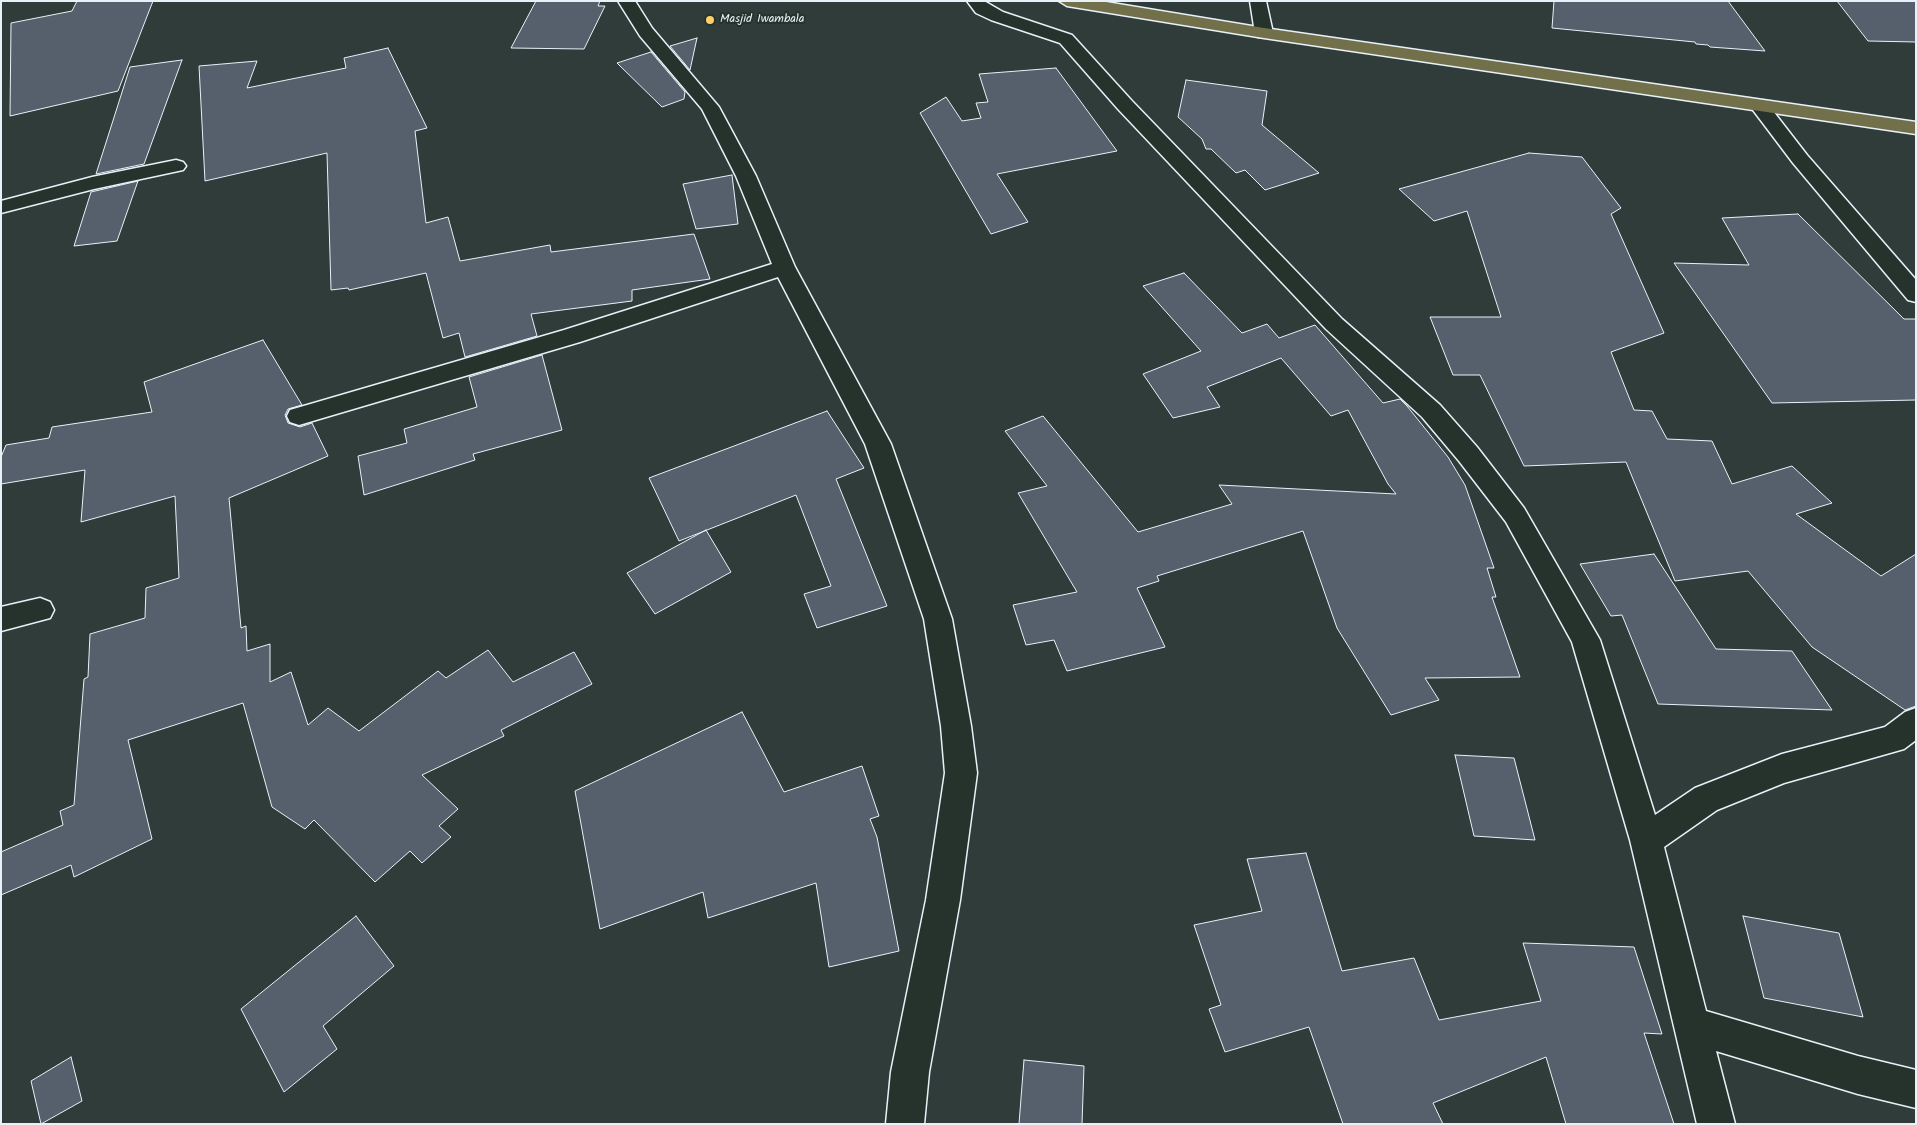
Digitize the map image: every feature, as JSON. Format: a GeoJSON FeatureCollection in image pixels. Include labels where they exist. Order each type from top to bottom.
{"type":"FeatureCollection","features":[{"type":"Feature","properties":{"kind":"highway"},"geometry":{"type":"LineString","coordinates":[[1067,1],[1264,33],[1916,128]]}},
{"type":"Feature","properties":{"kind":"street"},"geometry":{"type":"LineString","coordinates":[[626,1],[646,32],[710,107],[746,176],[784,267],[878,444],[938,620],[956,726],[961,773],[954,832],[910,1072],[905,1124]]}},
{"type":"Feature","properties":{"kind":"street"},"geometry":{"type":"LineString","coordinates":[[975,1],[982,9],[997,16],[1056,34],[1066,40],[1125,106],[1334,324],[1431,411],[1468,454],[1515,515],[1586,640],[1646,840],[1716,1124]]}},
{"type":"Feature","properties":{"kind":"street"},"geometry":{"type":"LineString","coordinates":[[1258,1],[1264,33]]}},
{"type":"Feature","properties":{"kind":"street"},"geometry":{"type":"LineString","coordinates":[[1759,106],[1800,159],[1916,295]]}},
{"type":"Feature","properties":{"kind":"street"},"geometry":{"type":"LineString","coordinates":[[1,207],[92,183],[176,166]]}},
{"type":"Feature","properties":{"kind":"street"},"geometry":{"type":"LineString","coordinates":[[299,416],[572,336],[784,267]]}},
{"type":"Feature","properties":{"kind":"street"},"geometry":{"type":"LineString","coordinates":[[1,619],[40,610]]}},
{"type":"Feature","properties":{"kind":"street"},"geometry":{"type":"LineString","coordinates":[[1646,840],[1706,799],[1782,769],[1892,739],[1916,722]]}},
{"type":"Feature","properties":{"kind":"street"},"geometry":{"type":"LineString","coordinates":[[1692,1025],[1849,1072],[1916,1089]]}},
{"type":"Feature","properties":{"kind":"building"},"geometry":{"type":"Polygon","coordinates":[[[77,1],[153,1],[118,91],[10,116],[11,23],[72,11],[77,1]]]}},
{"type":"Feature","properties":{"kind":"building"},"geometry":{"type":"Polygon","coordinates":[[[536,1],[600,1],[598,6],[605,6],[584,49],[511,48],[536,1]]]}},
{"type":"Feature","properties":{"kind":"building"},"geometry":{"type":"Polygon","coordinates":[[[1554,1],[1728,1],[1765,51],[1710,47],[1708,45],[1696,44],[1695,42],[1552,28],[1554,1]]]}},
{"type":"Feature","properties":{"kind":"building"},"geometry":{"type":"Polygon","coordinates":[[[1837,1],[1916,1],[1916,42],[1868,41],[1837,1]]]}},
{"type":"Feature","properties":{"kind":"building"},"geometry":{"type":"Polygon","coordinates":[[[697,38],[690,70],[670,46],[697,38]]]}},
{"type":"Feature","properties":{"kind":"building"},"geometry":{"type":"Polygon","coordinates":[[[388,48],[427,128],[415,131],[426,223],[448,217],[460,261],[550,245],[551,252],[694,234],[710,279],[632,290],[632,301],[531,314],[537,336],[465,357],[459,333],[443,338],[426,273],[349,290],[348,288],[331,290],[327,153],[205,181],[199,66],[257,61],[247,88],[346,68],[344,58],[388,48]]]}},
{"type":"Feature","properties":{"kind":"building"},"geometry":{"type":"Polygon","coordinates":[[[651,52],[685,92],[684,99],[662,107],[617,63],[651,52]]]}},
{"type":"Feature","properties":{"kind":"building"},"geometry":{"type":"Polygon","coordinates":[[[182,60],[144,164],[96,174],[130,67],[182,60]]]}},
{"type":"Feature","properties":{"kind":"building"},"geometry":{"type":"Polygon","coordinates":[[[1056,68],[1117,151],[997,174],[1028,222],[991,234],[920,113],[946,97],[962,121],[981,118],[976,103],[988,102],[979,74],[1056,68]]]}},
{"type":"Feature","properties":{"kind":"building"},"geometry":{"type":"Polygon","coordinates":[[[1186,80],[1267,91],[1262,125],[1319,173],[1265,190],[1245,170],[1236,173],[1211,149],[1206,149],[1202,139],[1178,117],[1186,80]]]}},
{"type":"Feature","properties":{"kind":"building"},"geometry":{"type":"Polygon","coordinates":[[[1529,153],[1582,157],[1621,208],[1611,214],[1664,333],[1611,352],[1634,410],[1652,411],[1667,439],[1712,441],[1732,484],[1792,466],[1832,503],[1796,514],[1881,576],[1916,554],[1916,706],[1905,710],[1812,647],[1748,571],[1675,581],[1626,462],[1524,466],[1480,375],[1453,375],[1430,317],[1501,317],[1467,211],[1434,221],[1399,189],[1529,153]]]}},
{"type":"Feature","properties":{"kind":"building"},"geometry":{"type":"Polygon","coordinates":[[[732,175],[738,224],[696,229],[683,184],[732,175]]]}},
{"type":"Feature","properties":{"kind":"building"},"geometry":{"type":"Polygon","coordinates":[[[138,181],[117,241],[74,246],[91,192],[138,181]]]}},
{"type":"Feature","properties":{"kind":"building"},"geometry":{"type":"Polygon","coordinates":[[[1798,214],[1904,319],[1916,319],[1916,400],[1772,403],[1674,263],[1749,265],[1722,218],[1798,214]]]}},
{"type":"Feature","properties":{"kind":"building"},"geometry":{"type":"Polygon","coordinates":[[[1184,273],[1242,333],[1267,324],[1279,338],[1315,325],[1383,403],[1400,399],[1407,406],[1448,457],[1465,485],[1494,568],[1487,568],[1496,597],[1492,597],[1520,677],[1425,678],[1439,700],[1391,715],[1337,628],[1303,531],[1157,576],[1159,581],[1137,588],[1165,647],[1067,671],[1054,640],[1026,645],[1013,605],[1077,592],[1018,493],[1047,486],[1005,431],[1043,416],[1138,532],[1232,504],[1219,485],[1396,494],[1388,484],[1348,410],[1331,416],[1281,358],[1207,387],[1220,407],[1173,418],[1143,374],[1201,351],[1143,286],[1184,273]]]}},
{"type":"Feature","properties":{"kind":"building"},"geometry":{"type":"Polygon","coordinates":[[[263,340],[302,405],[288,409],[285,415],[288,423],[300,427],[312,423],[328,456],[229,498],[241,628],[246,626],[247,651],[270,644],[270,682],[291,672],[308,725],[328,708],[359,731],[438,671],[446,678],[488,650],[513,682],[574,652],[592,684],[501,730],[504,736],[422,775],[458,809],[439,826],[451,837],[422,863],[410,851],[375,882],[314,820],[305,829],[272,807],[243,703],[128,740],[152,839],[74,877],[71,865],[1,895],[1,852],[63,825],[60,811],[74,805],[84,679],[88,677],[90,634],[145,618],[146,588],[179,578],[175,496],[81,522],[85,470],[1,484],[1,457],[6,445],[49,438],[52,427],[152,412],[144,382],[263,340]]]}},
{"type":"Feature","properties":{"kind":"building"},"geometry":{"type":"Polygon","coordinates":[[[542,355],[562,430],[473,454],[475,460],[364,495],[358,456],[407,443],[404,429],[477,407],[469,377],[542,355]]]}},
{"type":"Feature","properties":{"kind":"building"},"geometry":{"type":"Polygon","coordinates":[[[827,411],[864,468],[836,479],[887,606],[817,628],[804,594],[831,586],[796,495],[679,541],[649,478],[827,411]]]}},
{"type":"Feature","properties":{"kind":"building"},"geometry":{"type":"Polygon","coordinates":[[[706,530],[731,572],[655,614],[627,573],[706,530]]]}},
{"type":"Feature","properties":{"kind":"building"},"geometry":{"type":"Polygon","coordinates":[[[1654,554],[1716,649],[1792,651],[1832,710],[1658,704],[1622,615],[1611,616],[1580,564],[1654,554]]]}},
{"type":"Feature","properties":{"kind":"building"},"geometry":{"type":"Polygon","coordinates":[[[742,712],[784,792],[862,766],[879,816],[870,819],[877,837],[899,951],[829,967],[816,883],[708,918],[703,892],[600,929],[575,791],[742,712]]]}},
{"type":"Feature","properties":{"kind":"building"},"geometry":{"type":"Polygon","coordinates":[[[1455,755],[1514,758],[1535,840],[1474,836],[1455,755]]]}},
{"type":"Feature","properties":{"kind":"building"},"geometry":{"type":"Polygon","coordinates":[[[1306,853],[1342,971],[1414,958],[1439,1020],[1541,1001],[1523,943],[1634,947],[1662,1034],[1644,1033],[1674,1124],[1566,1124],[1546,1057],[1433,1103],[1443,1124],[1343,1124],[1309,1027],[1225,1052],[1209,1009],[1221,1005],[1194,925],[1262,911],[1247,859],[1306,853]]]}},
{"type":"Feature","properties":{"kind":"building"},"geometry":{"type":"Polygon","coordinates":[[[356,916],[394,966],[323,1026],[337,1049],[284,1092],[241,1009],[356,916]]]}},
{"type":"Feature","properties":{"kind":"building"},"geometry":{"type":"Polygon","coordinates":[[[1743,916],[1839,933],[1863,1017],[1764,998],[1743,916]]]}},
{"type":"Feature","properties":{"kind":"building"},"geometry":{"type":"Polygon","coordinates":[[[71,1057],[82,1101],[41,1124],[31,1081],[71,1057]]]}},
{"type":"Feature","properties":{"kind":"building"},"geometry":{"type":"Polygon","coordinates":[[[1024,1060],[1084,1066],[1082,1124],[1019,1124],[1024,1060]]]}},
{"type":"Feature","properties":{"kind":"place","name":"Masjid Iwambala"},"geometry":{"type":"Point","coordinates":[710,20]}}]}
